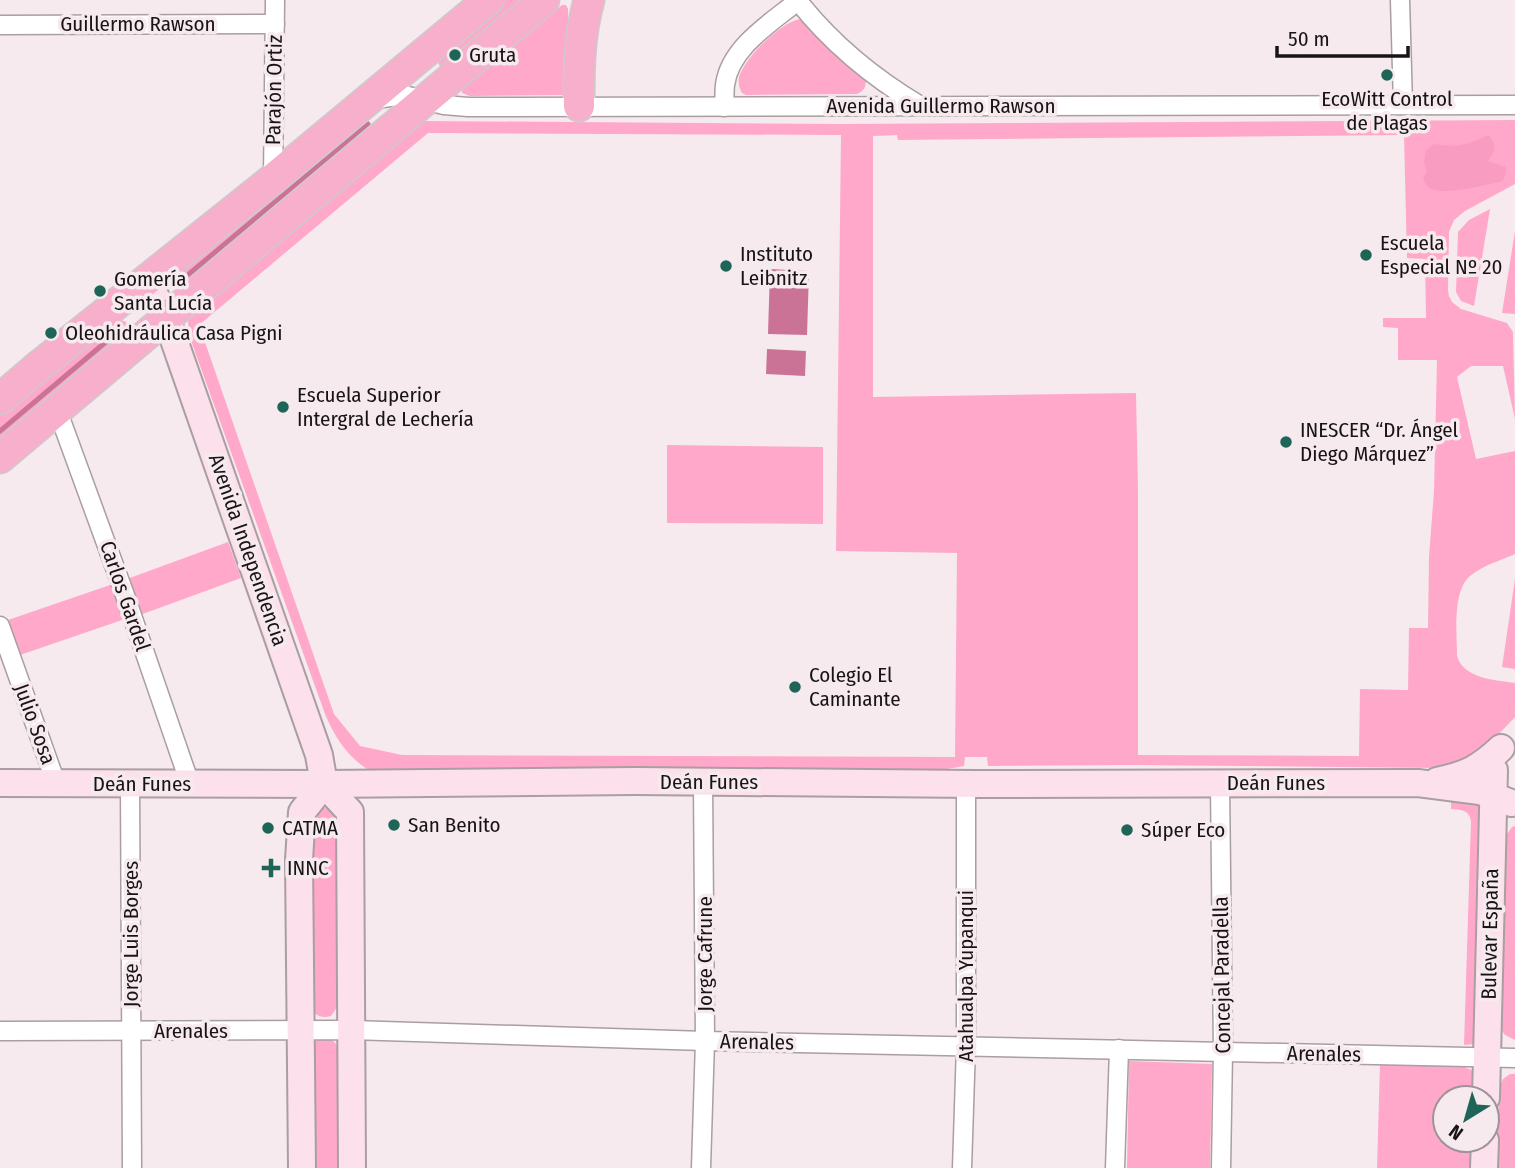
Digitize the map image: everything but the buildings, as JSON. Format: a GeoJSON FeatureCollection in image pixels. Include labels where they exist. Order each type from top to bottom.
{"type":"FeatureCollection","features":[{"type":"Feature","properties":{"kind":"highway"},"geometry":{"type":"LineString","coordinates":[[0,399],[273,179],[488,0]]}},
{"type":"Feature","properties":{"kind":"highway"},"geometry":{"type":"LineString","coordinates":[[0,458],[544,0]]}},
{"type":"Feature","properties":{"kind":"highway"},"geometry":{"type":"LineString","coordinates":[[579,106],[578,64],[582,27],[589,0]]}},
{"type":"Feature","properties":{"kind":"main road","name":"Avenida Independencia"},"geometry":{"type":"LineString","coordinates":[[147,281],[166,317],[319,755],[324,784]]}},
{"type":"Feature","properties":{"kind":"main road","name":"Deán Funes"},"geometry":{"type":"LineString","coordinates":[[1418,783],[1463,775],[1476,769],[1505,776]]}},
{"type":"Feature","properties":{"kind":"main road","name":"Deán Funes"},"geometry":{"type":"LineString","coordinates":[[0,783],[1418,783],[1480,791],[1505,776]]}},
{"type":"Feature","properties":{"kind":"main road","name":"Bulevar España"},"geometry":{"type":"LineString","coordinates":[[1486,1084],[1505,776]]}},
{"type":"Feature","properties":{"kind":"main road"},"geometry":{"type":"LineString","coordinates":[[302,1168],[299,860],[302,812],[324,784],[350,813],[352,1168]]}},
{"type":"Feature","properties":{"kind":"street","name":"Parajón Ortiz"},"geometry":{"type":"LineString","coordinates":[[273,179],[275,0]]}},
{"type":"Feature","properties":{"kind":"street"},"geometry":{"type":"LineString","coordinates":[[724,107],[725,84],[737,57],[760,32],[799,0],[828,37],[859,64],[921,106]]}},
{"type":"Feature","properties":{"kind":"street"},"geometry":{"type":"LineString","coordinates":[[1399,0],[1402,105]]}},
{"type":"Feature","properties":{"kind":"street","name":"Guillermo Rawson"},"geometry":{"type":"LineString","coordinates":[[0,25],[275,24]]}},
{"type":"Feature","properties":{"kind":"street","name":"Avenida Guillermo Rawson"},"geometry":{"type":"LineString","coordinates":[[368,101],[404,95],[444,105],[468,107],[1515,105]]}},
{"type":"Feature","properties":{"kind":"street","name":"Carlos Gardel"},"geometry":{"type":"LineString","coordinates":[[57,409],[190,784]]}},
{"type":"Feature","properties":{"kind":"street","name":"Julio Sosa"},"geometry":{"type":"LineString","coordinates":[[0,625],[56,783]]}},
{"type":"Feature","properties":{"kind":"street","name":"Jorge Cafrune"},"geometry":{"type":"LineString","coordinates":[[701,1168],[705,1041],[704,782]]}},
{"type":"Feature","properties":{"kind":"street","name":"Atahualpa Yupanqui"},"geometry":{"type":"LineString","coordinates":[[962,1168],[966,1046],[966,783]]}},
{"type":"Feature","properties":{"kind":"street","name":"Concejal Paradella"},"geometry":{"type":"LineString","coordinates":[[1220,783],[1223,1052],[1220,1168]]}},
{"type":"Feature","properties":{"kind":"street","name":"Jorge Luis Borges"},"geometry":{"type":"LineString","coordinates":[[130,784],[132,1168]]}},
{"type":"Feature","properties":{"kind":"street","name":"Arenales"},"geometry":{"type":"LineString","coordinates":[[0,1031],[351,1030],[705,1041],[1515,1058]]}},
{"type":"Feature","properties":{"kind":"street"},"geometry":{"type":"LineString","coordinates":[[1115,1168],[1119,1049]]}},
{"type":"Feature","properties":{"kind":"shaded area"},"geometry":{"type":"Polygon","coordinates":[[[502,0],[529,0],[444,69],[439,65],[437,59],[502,0]]]}},
{"type":"Feature","properties":{"kind":"shaded area"},"geometry":{"type":"Polygon","coordinates":[[[562,5],[566,5],[568,9],[568,87],[564,95],[470,96],[462,93],[464,85],[562,5]]]}},
{"type":"Feature","properties":{"kind":"shaded area"},"geometry":{"type":"Polygon","coordinates":[[[800,19],[866,79],[861,92],[742,93],[739,77],[748,60],[773,34],[800,19]]]}},
{"type":"Feature","properties":{"kind":"shaded area"},"geometry":{"type":"Polygon","coordinates":[[[1515,120],[1515,184],[1465,211],[1454,220],[1449,232],[1448,290],[1452,302],[1461,309],[1507,323],[1513,332],[1515,419],[1503,366],[1471,366],[1457,377],[1476,459],[1515,451],[1515,554],[1480,569],[1464,583],[1458,602],[1456,625],[1457,656],[1466,669],[1481,677],[1515,683],[1515,717],[1476,758],[1439,768],[988,766],[987,757],[965,757],[964,766],[907,776],[372,772],[356,761],[338,739],[325,714],[189,335],[190,315],[422,121],[840,124],[1515,120]],[[428,133],[199,325],[334,714],[360,746],[402,755],[955,757],[957,553],[836,551],[841,135],[428,133]],[[897,135],[873,136],[873,397],[1136,393],[1138,755],[1359,756],[1360,689],[1408,690],[1409,628],[1428,628],[1437,360],[1398,360],[1398,328],[1383,327],[1383,318],[1426,318],[1425,259],[1407,258],[1404,135],[898,140],[897,135]]]}},
{"type":"Feature","properties":{"kind":"shaded area"},"geometry":{"type":"Polygon","coordinates":[[[1489,135],[1494,148],[1488,161],[1506,167],[1503,181],[1450,191],[1434,190],[1427,185],[1423,178],[1427,172],[1424,163],[1426,150],[1434,144],[1462,145],[1489,135]]]}},
{"type":"Feature","properties":{"kind":"shaded area"},"geometry":{"type":"Polygon","coordinates":[[[330,145],[348,147],[179,291],[175,283],[182,268],[330,145]]]}},
{"type":"Feature","properties":{"kind":"shaded area"},"geometry":{"type":"Polygon","coordinates":[[[1490,209],[1474,306],[1461,301],[1456,292],[1458,232],[1469,220],[1490,209]]]}},
{"type":"Feature","properties":{"kind":"shaded area"},"geometry":{"type":"Polygon","coordinates":[[[1515,231],[1515,314],[1502,313],[1515,231]]]}},
{"type":"Feature","properties":{"kind":"shaded area"},"geometry":{"type":"Polygon","coordinates":[[[770,269],[809,271],[807,335],[768,334],[770,269]]]}},
{"type":"Feature","properties":{"kind":"shaded area"},"geometry":{"type":"Polygon","coordinates":[[[119,319],[128,323],[131,332],[0,445],[0,415],[119,319]]]}},
{"type":"Feature","properties":{"kind":"shaded area"},"geometry":{"type":"Polygon","coordinates":[[[767,349],[806,351],[805,376],[766,374],[767,349]]]}},
{"type":"Feature","properties":{"kind":"shaded area"},"geometry":{"type":"Polygon","coordinates":[[[667,445],[823,447],[823,524],[667,523],[667,445]]]}},
{"type":"Feature","properties":{"kind":"shaded area"},"geometry":{"type":"Polygon","coordinates":[[[228,542],[241,578],[140,615],[127,579],[228,542]]]}},
{"type":"Feature","properties":{"kind":"shaded area"},"geometry":{"type":"Polygon","coordinates":[[[1515,579],[1515,669],[1502,667],[1515,579]]]}},
{"type":"Feature","properties":{"kind":"shaded area"},"geometry":{"type":"Polygon","coordinates":[[[113,584],[125,619],[20,655],[8,620],[113,584]]]}},
{"type":"Feature","properties":{"kind":"shaded area"},"geometry":{"type":"Polygon","coordinates":[[[1451,799],[1478,804],[1482,808],[1474,1044],[1464,1045],[1471,821],[1466,812],[1451,809],[1451,799]]]}},
{"type":"Feature","properties":{"kind":"shaded area"},"geometry":{"type":"Polygon","coordinates":[[[323,808],[333,809],[338,816],[338,1006],[331,1016],[325,1017],[318,1016],[311,1010],[312,848],[317,814],[323,808]]]}},
{"type":"Feature","properties":{"kind":"shaded area"},"geometry":{"type":"Polygon","coordinates":[[[1515,826],[1515,1040],[1505,1035],[1500,1028],[1505,837],[1515,826]]]}},
{"type":"Feature","properties":{"kind":"shaded area"},"geometry":{"type":"Polygon","coordinates":[[[321,1038],[332,1040],[338,1049],[339,1168],[312,1168],[313,1043],[321,1038]]]}},
{"type":"Feature","properties":{"kind":"shaded area"},"geometry":{"type":"Polygon","coordinates":[[[1129,1061],[1212,1064],[1210,1168],[1127,1168],[1129,1061]]]}},
{"type":"Feature","properties":{"kind":"shaded area"},"geometry":{"type":"Polygon","coordinates":[[[1380,1064],[1464,1067],[1474,1071],[1474,1084],[1431,1084],[1431,1154],[1474,1154],[1473,1168],[1377,1168],[1380,1064]]]}},
{"type":"Feature","properties":{"kind":"shaded area"},"geometry":{"type":"Polygon","coordinates":[[[1515,1074],[1515,1168],[1497,1168],[1497,1154],[1501,1154],[1500,1084],[1503,1079],[1515,1074]]]}},
{"type":"Feature","properties":{"kind":"waterway"},"geometry":{"type":"LineString","coordinates":[[189,274],[368,124]]}},
{"type":"Feature","properties":{"kind":"waterway"},"geometry":{"type":"LineString","coordinates":[[0,431],[120,330]]}},
{"type":"Feature","properties":{"kind":"place","name":"Gruta"},"geometry":{"type":"Point","coordinates":[455,55]}},
{"type":"Feature","properties":{"kind":"place","name":"EcoWitt Control de Plagas"},"geometry":{"type":"Point","coordinates":[1387,75]}},
{"type":"Feature","properties":{"kind":"place","name":"Escuela Especial Nº 20"},"geometry":{"type":"Point","coordinates":[1366,255]}},
{"type":"Feature","properties":{"kind":"place","name":"Instituto Leibnitz"},"geometry":{"type":"Point","coordinates":[726,266]}},
{"type":"Feature","properties":{"kind":"place","name":"Gomería Santa Lucía"},"geometry":{"type":"Point","coordinates":[100,291]}},
{"type":"Feature","properties":{"kind":"place","name":"Oleohidráulica Casa Pigni"},"geometry":{"type":"Point","coordinates":[51,333]}},
{"type":"Feature","properties":{"kind":"place","name":"Escuela Superior Intergral de Lechería"},"geometry":{"type":"Point","coordinates":[283,407]}},
{"type":"Feature","properties":{"kind":"place","name":"INESCER “Dr. Ángel Diego Márquez”"},"geometry":{"type":"Point","coordinates":[1286,442]}},
{"type":"Feature","properties":{"kind":"place","name":"Colegio El Caminante"},"geometry":{"type":"Point","coordinates":[795,687]}},
{"type":"Feature","properties":{"kind":"place","name":"San Benito"},"geometry":{"type":"Point","coordinates":[394,825]}},
{"type":"Feature","properties":{"kind":"place","name":"CATMA"},"geometry":{"type":"Point","coordinates":[268,828]}},
{"type":"Feature","properties":{"kind":"place","name":"Súper Eco"},"geometry":{"type":"Point","coordinates":[1127,830]}},
{"type":"Feature","properties":{"kind":"place","name":"INNC"},"geometry":{"type":"Point","coordinates":[271,868]}}]}
